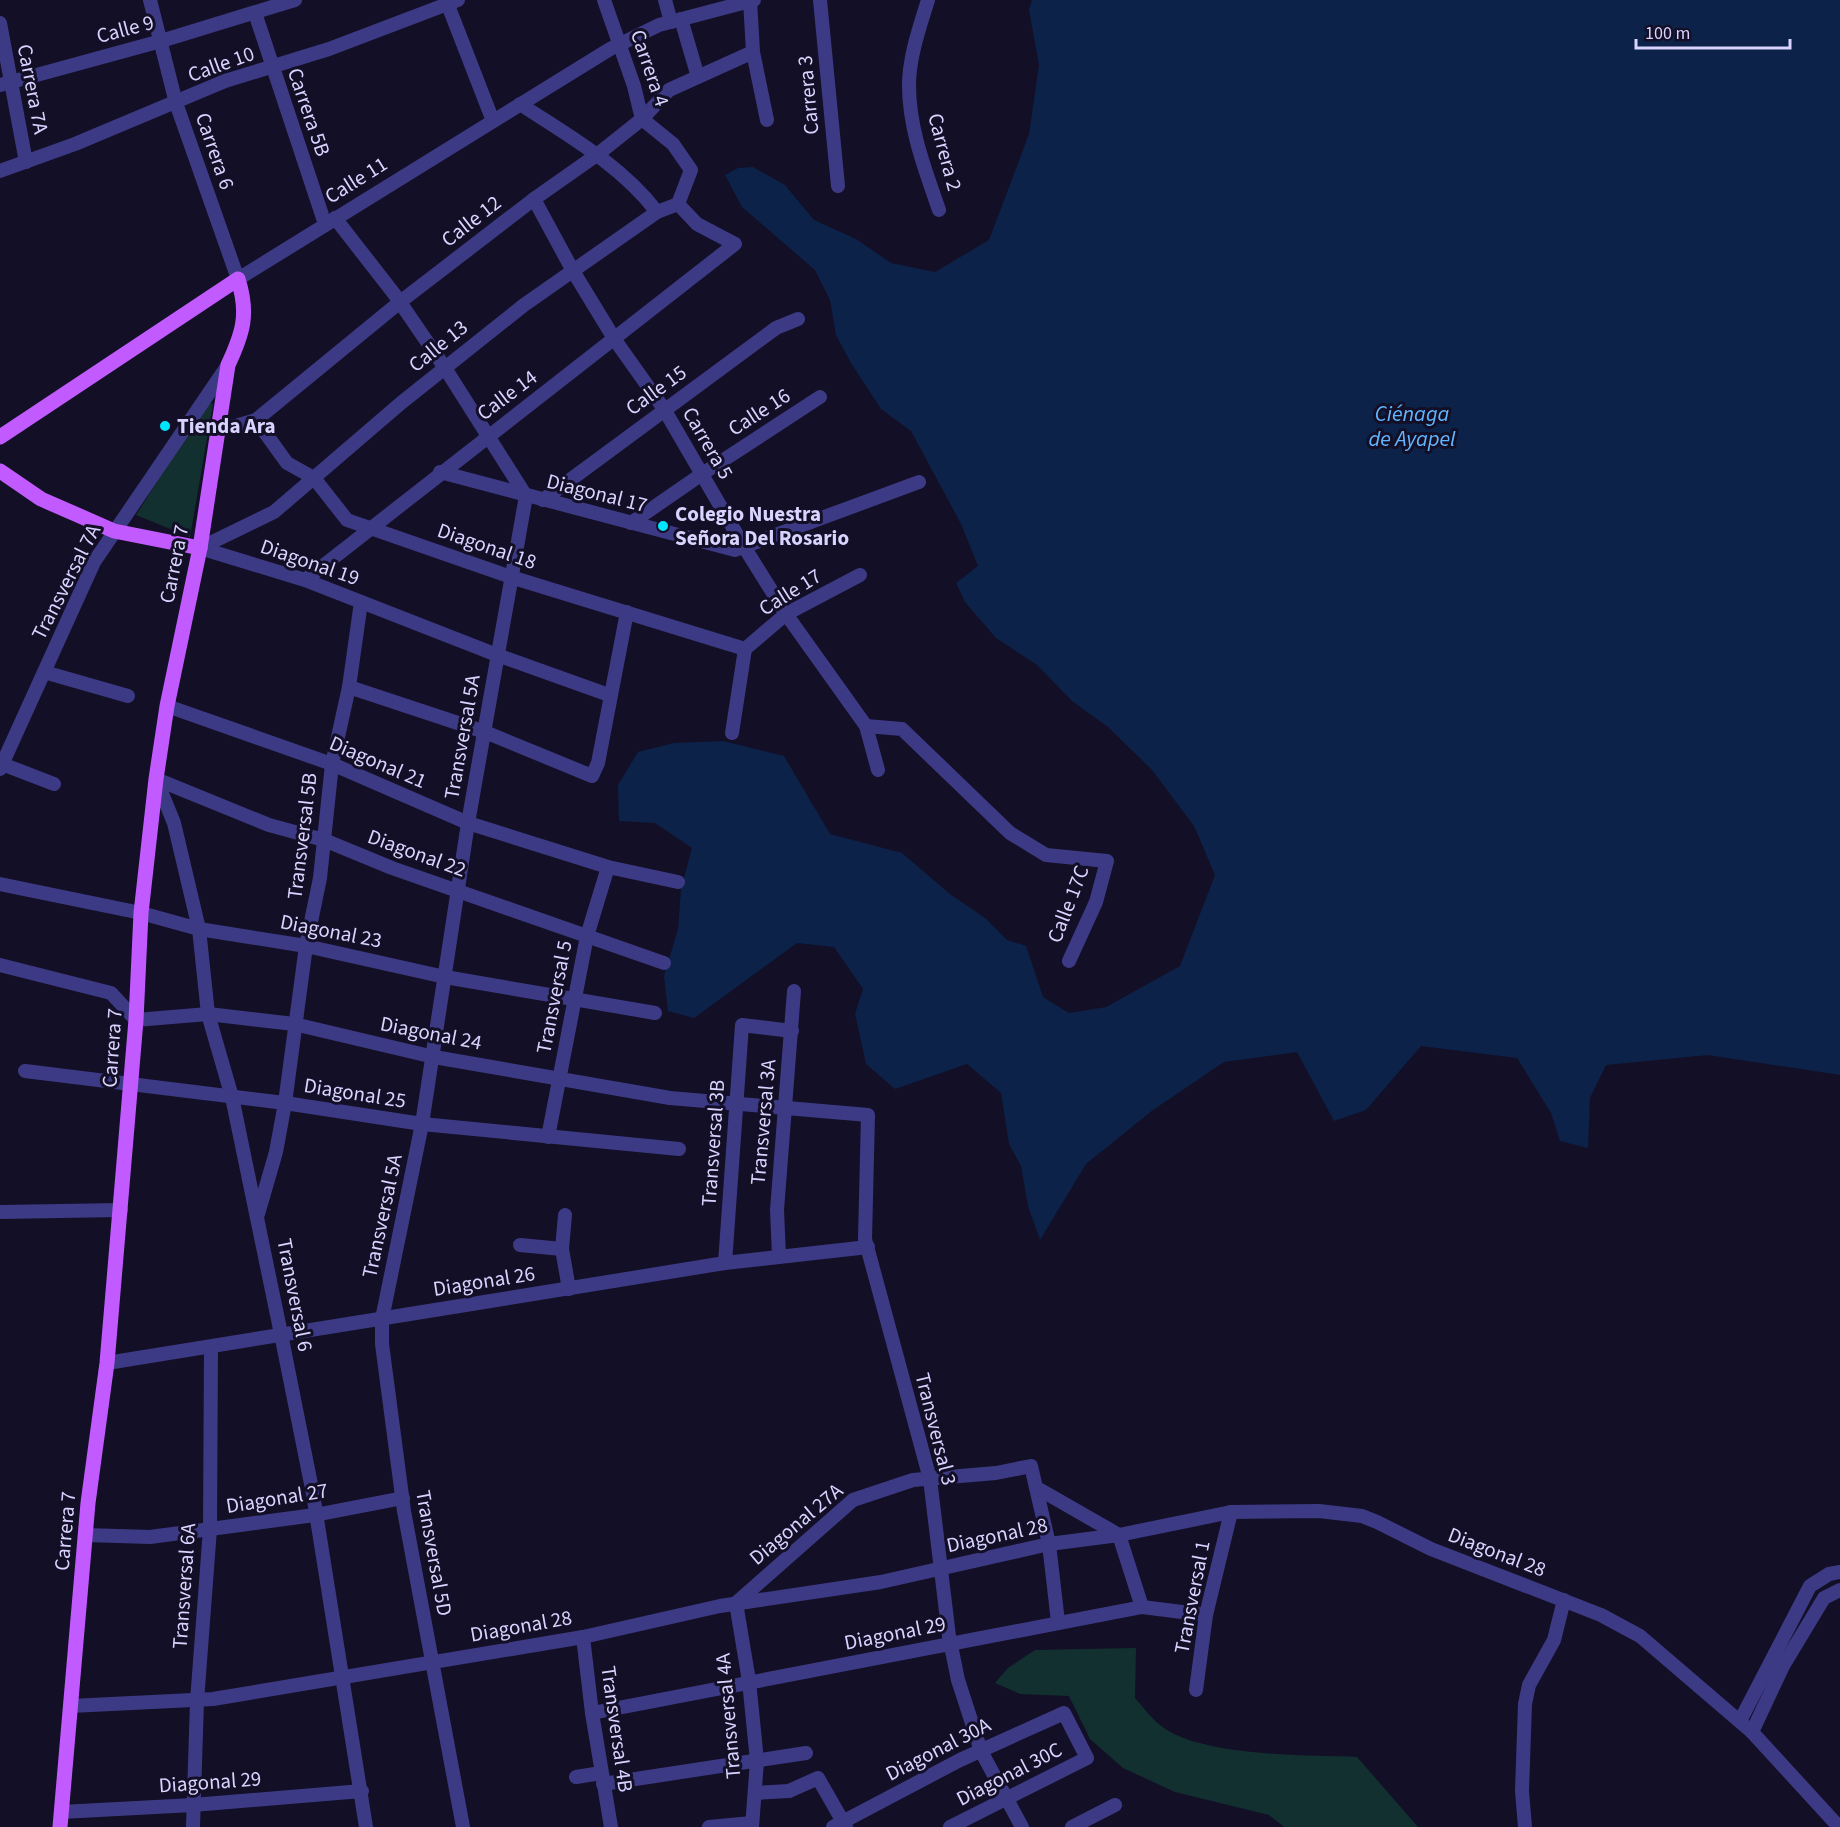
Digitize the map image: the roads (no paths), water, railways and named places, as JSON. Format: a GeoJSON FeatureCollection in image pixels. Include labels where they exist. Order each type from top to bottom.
{"type":"FeatureCollection","features":[{"type":"Feature","properties":{"kind":"main road","name":"Carrera 7"},"geometry":{"type":"LineString","coordinates":[[61,1820],[86,1535],[107,1363],[136,1020],[141,913],[156,779],[167,706],[200,548],[228,365],[240,338],[243,323],[244,301],[238,279]]}},
{"type":"Feature","properties":{"kind":"main road","name":"Calle 11"},"geometry":{"type":"LineString","coordinates":[[0,437],[238,279]]}},
{"type":"Feature","properties":{"kind":"main road","name":"Diagonal 19"},"geometry":{"type":"LineString","coordinates":[[0,471],[41,499],[114,531],[200,548]]}},
{"type":"Feature","properties":{"kind":"street","name":"Carrera 6"},"geometry":{"type":"LineString","coordinates":[[150,0],[176,103],[238,279]]}},
{"type":"Feature","properties":{"kind":"street","name":"Calle 9"},"geometry":{"type":"LineString","coordinates":[[5,84],[161,41],[295,0]]}},
{"type":"Feature","properties":{"kind":"street","name":"Carrera 4"},"geometry":{"type":"LineString","coordinates":[[604,0],[642,119],[673,144],[691,170],[678,204]]}},
{"type":"Feature","properties":{"kind":"street"},"geometry":{"type":"LineString","coordinates":[[665,0],[676,20],[698,77]]}},
{"type":"Feature","properties":{"kind":"street","name":"Calle 11"},"geometry":{"type":"LineString","coordinates":[[238,279],[619,44],[676,20],[751,0]]}},
{"type":"Feature","properties":{"kind":"street"},"geometry":{"type":"LineString","coordinates":[[751,0],[753,52],[767,120]]}},
{"type":"Feature","properties":{"kind":"street","name":"Carrera 3"},"geometry":{"type":"LineString","coordinates":[[820,0],[838,186]]}},
{"type":"Feature","properties":{"kind":"street","name":"Carrera 2"},"geometry":{"type":"LineString","coordinates":[[928,0],[918,33],[909,84],[914,136],[939,210]]}},
{"type":"Feature","properties":{"kind":"street"},"geometry":{"type":"LineString","coordinates":[[451,1],[493,121]]}},
{"type":"Feature","properties":{"kind":"street","name":"Calle 10"},"geometry":{"type":"LineString","coordinates":[[0,171],[176,103],[225,81],[272,68],[451,1]]}},
{"type":"Feature","properties":{"kind":"street","name":"Carrera 5B"},"geometry":{"type":"LineString","coordinates":[[255,13],[272,68],[330,221]]}},
{"type":"Feature","properties":{"kind":"street","name":"Carrera 7A"},"geometry":{"type":"LineString","coordinates":[[0,23],[5,84],[26,162]]}},
{"type":"Feature","properties":{"kind":"street","name":"Calle 12"},"geometry":{"type":"LineString","coordinates":[[218,431],[256,420],[400,302],[642,119],[669,90],[753,52]]}},
{"type":"Feature","properties":{"kind":"street"},"geometry":{"type":"LineString","coordinates":[[520,104],[598,154],[643,194],[657,212]]}},
{"type":"Feature","properties":{"kind":"street","name":"Carrera 5"},"geometry":{"type":"LineString","coordinates":[[534,199],[573,271],[615,339],[664,409],[786,614],[866,726],[878,770]]}},
{"type":"Feature","properties":{"kind":"street","name":"Calle 13"},"geometry":{"type":"LineString","coordinates":[[200,548],[274,512],[445,368],[524,305],[657,212],[678,204]]}},
{"type":"Feature","properties":{"kind":"street","name":"Calle 14"},"geometry":{"type":"LineString","coordinates":[[305,580],[369,527],[735,244],[697,224],[678,204]]}},
{"type":"Feature","properties":{"kind":"street"},"geometry":{"type":"LineString","coordinates":[[330,221],[400,302],[526,496]]}},
{"type":"Feature","properties":{"kind":"street","name":"Calle 15"},"geometry":{"type":"LineString","coordinates":[[543,500],[776,328],[798,319]]}},
{"type":"Feature","properties":{"kind":"street","name":"Transversal 7A"},"geometry":{"type":"LineString","coordinates":[[1,766],[94,562],[228,365]]}},
{"type":"Feature","properties":{"kind":"street","name":"Calle 16"},"geometry":{"type":"LineString","coordinates":[[631,523],[820,398]]}},
{"type":"Feature","properties":{"kind":"street","name":"Diagonal 18"},"geometry":{"type":"LineString","coordinates":[[256,420],[287,463],[314,478],[347,520],[514,578],[745,649]]}},
{"type":"Feature","properties":{"kind":"street","name":"Diagonal 17"},"geometry":{"type":"LineString","coordinates":[[440,472],[735,550],[743,545]]}},
{"type":"Feature","properties":{"kind":"street"},"geometry":{"type":"LineString","coordinates":[[743,545],[919,482]]}},
{"type":"Feature","properties":{"kind":"street","name":"Transversal 5A"},"geometry":{"type":"LineString","coordinates":[[382,1319],[434,1057],[468,823],[497,655],[514,578],[526,496]]}},
{"type":"Feature","properties":{"kind":"street","name":"Diagonal 19"},"geometry":{"type":"LineString","coordinates":[[200,548],[305,580],[497,655],[609,695]]}},
{"type":"Feature","properties":{"kind":"street","name":"Calle 17"},"geometry":{"type":"LineString","coordinates":[[745,649],[786,614],[860,575]]}},
{"type":"Feature","properties":{"kind":"street","name":"Transversal 5B"},"geometry":{"type":"LineString","coordinates":[[258,1216],[276,1152],[285,1103],[306,946],[320,878],[332,764],[349,687],[361,602]]}},
{"type":"Feature","properties":{"kind":"street"},"geometry":{"type":"LineString","coordinates":[[349,687],[485,732],[592,776],[600,754],[609,695],[627,612]]}},
{"type":"Feature","properties":{"kind":"street"},"geometry":{"type":"LineString","coordinates":[[732,733],[745,649]]}},
{"type":"Feature","properties":{"kind":"street"},"geometry":{"type":"LineString","coordinates":[[44,672],[128,696]]}},
{"type":"Feature","properties":{"kind":"street","name":"Diagonal 21"},"geometry":{"type":"LineString","coordinates":[[167,706],[332,764],[468,823],[608,867],[678,882]]}},
{"type":"Feature","properties":{"kind":"street","name":"Calle 17C"},"geometry":{"type":"LineString","coordinates":[[866,726],[902,729],[1010,833],[1046,855],[1107,861],[1096,902],[1069,961]]}},
{"type":"Feature","properties":{"kind":"street"},"geometry":{"type":"LineString","coordinates":[[1,766],[54,784]]}},
{"type":"Feature","properties":{"kind":"street","name":"Diagonal 22"},"geometry":{"type":"LineString","coordinates":[[156,779],[269,825],[324,840],[458,891],[664,963]]}},
{"type":"Feature","properties":{"kind":"street","name":"Transversal 6"},"geometry":{"type":"LineString","coordinates":[[156,779],[174,823],[199,929],[208,1014],[232,1097],[258,1216],[315,1515],[362,1791],[366,1827]]}},
{"type":"Feature","properties":{"kind":"street","name":"Transversal 5"},"geometry":{"type":"LineString","coordinates":[[548,1137],[587,936],[608,867]]}},
{"type":"Feature","properties":{"kind":"street","name":"Diagonal 23"},"geometry":{"type":"LineString","coordinates":[[0,884],[141,913],[199,929],[306,946],[445,977],[655,1013]]}},
{"type":"Feature","properties":{"kind":"street"},"geometry":{"type":"LineString","coordinates":[[0,965],[111,993],[136,1020]]}},
{"type":"Feature","properties":{"kind":"street","name":"Transversal 3A"},"geometry":{"type":"LineString","coordinates":[[779,1256],[777,1210],[783,1107],[794,991]]}},
{"type":"Feature","properties":{"kind":"street","name":"Diagonal 24"},"geometry":{"type":"LineString","coordinates":[[136,1020],[208,1014],[294,1024],[434,1057],[670,1098],[868,1115]]}},
{"type":"Feature","properties":{"kind":"street","name":"Transversal 3B"},"geometry":{"type":"LineString","coordinates":[[725,1263],[742,1025],[792,1031]]}},
{"type":"Feature","properties":{"kind":"street","name":"Diagonal 25"},"geometry":{"type":"LineString","coordinates":[[25,1071],[285,1103],[422,1124],[679,1149]]}},
{"type":"Feature","properties":{"kind":"street","name":"Transversal 3"},"geometry":{"type":"LineString","coordinates":[[868,1115],[866,1239],[930,1479],[950,1644],[958,1680],[981,1751]]}},
{"type":"Feature","properties":{"kind":"street"},"geometry":{"type":"LineString","coordinates":[[0,1212],[120,1210]]}},
{"type":"Feature","properties":{"kind":"street"},"geometry":{"type":"LineString","coordinates":[[565,1215],[562,1249],[569,1289]]}},
{"type":"Feature","properties":{"kind":"street"},"geometry":{"type":"LineString","coordinates":[[520,1245],[562,1249]]}},
{"type":"Feature","properties":{"kind":"street","name":"Diagonal 26"},"geometry":{"type":"LineString","coordinates":[[107,1363],[725,1263],[868,1247]]}},
{"type":"Feature","properties":{"kind":"street","name":"Transversal 5D"},"geometry":{"type":"LineString","coordinates":[[382,1319],[381,1344],[403,1498],[463,1827]]}},
{"type":"Feature","properties":{"kind":"street","name":"Transversal 6A"},"geometry":{"type":"LineString","coordinates":[[193,1827],[197,1701],[210,1529],[211,1347]]}},
{"type":"Feature","properties":{"kind":"street","name":"Diagonal 27A"},"geometry":{"type":"LineString","coordinates":[[736,1603],[854,1500],[913,1480],[996,1473],[1031,1466],[1037,1488]]}},
{"type":"Feature","properties":{"kind":"street"},"geometry":{"type":"LineString","coordinates":[[1037,1488],[1119,1534],[1142,1607]]}},
{"type":"Feature","properties":{"kind":"street"},"geometry":{"type":"LineString","coordinates":[[1037,1488],[1049,1544],[1058,1623]]}},
{"type":"Feature","properties":{"kind":"street","name":"Diagonal 27"},"geometry":{"type":"LineString","coordinates":[[86,1535],[150,1537],[315,1515],[403,1498]]}},
{"type":"Feature","properties":{"kind":"street","name":"Diagonal 28"},"geometry":{"type":"LineString","coordinates":[[71,1706],[197,1701],[583,1637],[736,1603],[881,1582],[1049,1544],[1119,1534],[1231,1512],[1319,1511],[1362,1516],[1431,1549],[1602,1615],[1640,1636],[1752,1732],[1839,1827]]}},
{"type":"Feature","properties":{"kind":"street","name":"Transversal 1"},"geometry":{"type":"LineString","coordinates":[[1196,1690],[1206,1615],[1231,1512]]}},
{"type":"Feature","properties":{"kind":"street"},"geometry":{"type":"LineString","coordinates":[[1740,1721],[1810,1586],[1829,1574],[1840,1572]]}},
{"type":"Feature","properties":{"kind":"street"},"geometry":{"type":"LineString","coordinates":[[1752,1732],[1783,1666],[1824,1598],[1840,1590]]}},
{"type":"Feature","properties":{"kind":"street"},"geometry":{"type":"LineString","coordinates":[[1525,1827],[1522,1791],[1528,1685],[1554,1640],[1564,1600]]}},
{"type":"Feature","properties":{"kind":"street","name":"Transversal 4A"},"geometry":{"type":"LineString","coordinates":[[736,1603],[749,1680],[757,1761],[752,1825]]}},
{"type":"Feature","properties":{"kind":"street","name":"Diagonal 29"},"geometry":{"type":"LineString","coordinates":[[592,1713],[749,1680],[1142,1607],[1206,1615]]}},
{"type":"Feature","properties":{"kind":"street","name":"Transversal 4B"},"geometry":{"type":"LineString","coordinates":[[583,1637],[610,1827]]}},
{"type":"Feature","properties":{"kind":"street","name":"Diagonal 30A"},"geometry":{"type":"LineString","coordinates":[[840,1825],[981,1751],[1064,1713],[1087,1758]]}},
{"type":"Feature","properties":{"kind":"street"},"geometry":{"type":"LineString","coordinates":[[981,1751],[1022,1827]]}},
{"type":"Feature","properties":{"kind":"street"},"geometry":{"type":"LineString","coordinates":[[576,1777],[602,1779],[806,1753]]}},
{"type":"Feature","properties":{"kind":"street","name":"Diagonal 30C"},"geometry":{"type":"LineString","coordinates":[[950,1827],[1005,1797],[1087,1758]]}},
{"type":"Feature","properties":{"kind":"street"},"geometry":{"type":"LineString","coordinates":[[755,1793],[789,1791],[818,1778],[840,1825]]}},
{"type":"Feature","properties":{"kind":"street","name":"Diagonal 29"},"geometry":{"type":"LineString","coordinates":[[61,1820],[193,1805],[362,1791]]}},
{"type":"Feature","properties":{"kind":"street"},"geometry":{"type":"LineString","coordinates":[[1072,1827],[1115,1805]]}},
{"type":"Feature","properties":{"kind":"street"},"geometry":{"type":"LineString","coordinates":[[709,1827],[752,1825]]}},
{"type":"Feature","properties":{"kind":"water","name":"Ciénaga de Ayapel"},"geometry":{"type":"Polygon","coordinates":[[[1032,0],[1840,0],[1840,1075],[1708,1055],[1606,1065],[1590,1098],[1588,1148],[1560,1141],[1551,1113],[1517,1058],[1421,1046],[1366,1110],[1334,1121],[1297,1052],[1224,1062],[1153,1110],[1086,1164],[1040,1240],[1028,1206],[1021,1166],[1009,1144],[1001,1093],[967,1064],[895,1089],[866,1064],[855,1014],[863,989],[834,947],[797,943],[694,1018],[668,1011],[664,976],[678,929],[681,889],[692,848],[655,823],[619,821],[618,785],[638,752],[674,743],[723,741],[784,756],[830,834],[902,853],[950,894],[985,918],[1007,940],[1026,946],[1043,997],[1069,1013],[1106,1007],[1180,966],[1215,875],[1194,826],[1152,770],[1108,727],[1072,701],[1037,665],[996,638],[965,602],[956,583],[978,566],[961,524],[911,431],[881,409],[851,363],[836,335],[830,300],[815,270],[742,207],[725,175],[738,168],[753,167],[785,185],[814,220],[856,239],[891,263],[935,272],[989,240],[1029,134],[1039,65],[1029,10],[1032,0]]]}},
{"type":"Feature","properties":{"kind":"place","name":"Tienda Ara"},"geometry":{"type":"Point","coordinates":[165,426]}},
{"type":"Feature","properties":{"kind":"place","name":"Colegio Nuestra Señora Del Rosario"},"geometry":{"type":"Point","coordinates":[663,526]}}]}
